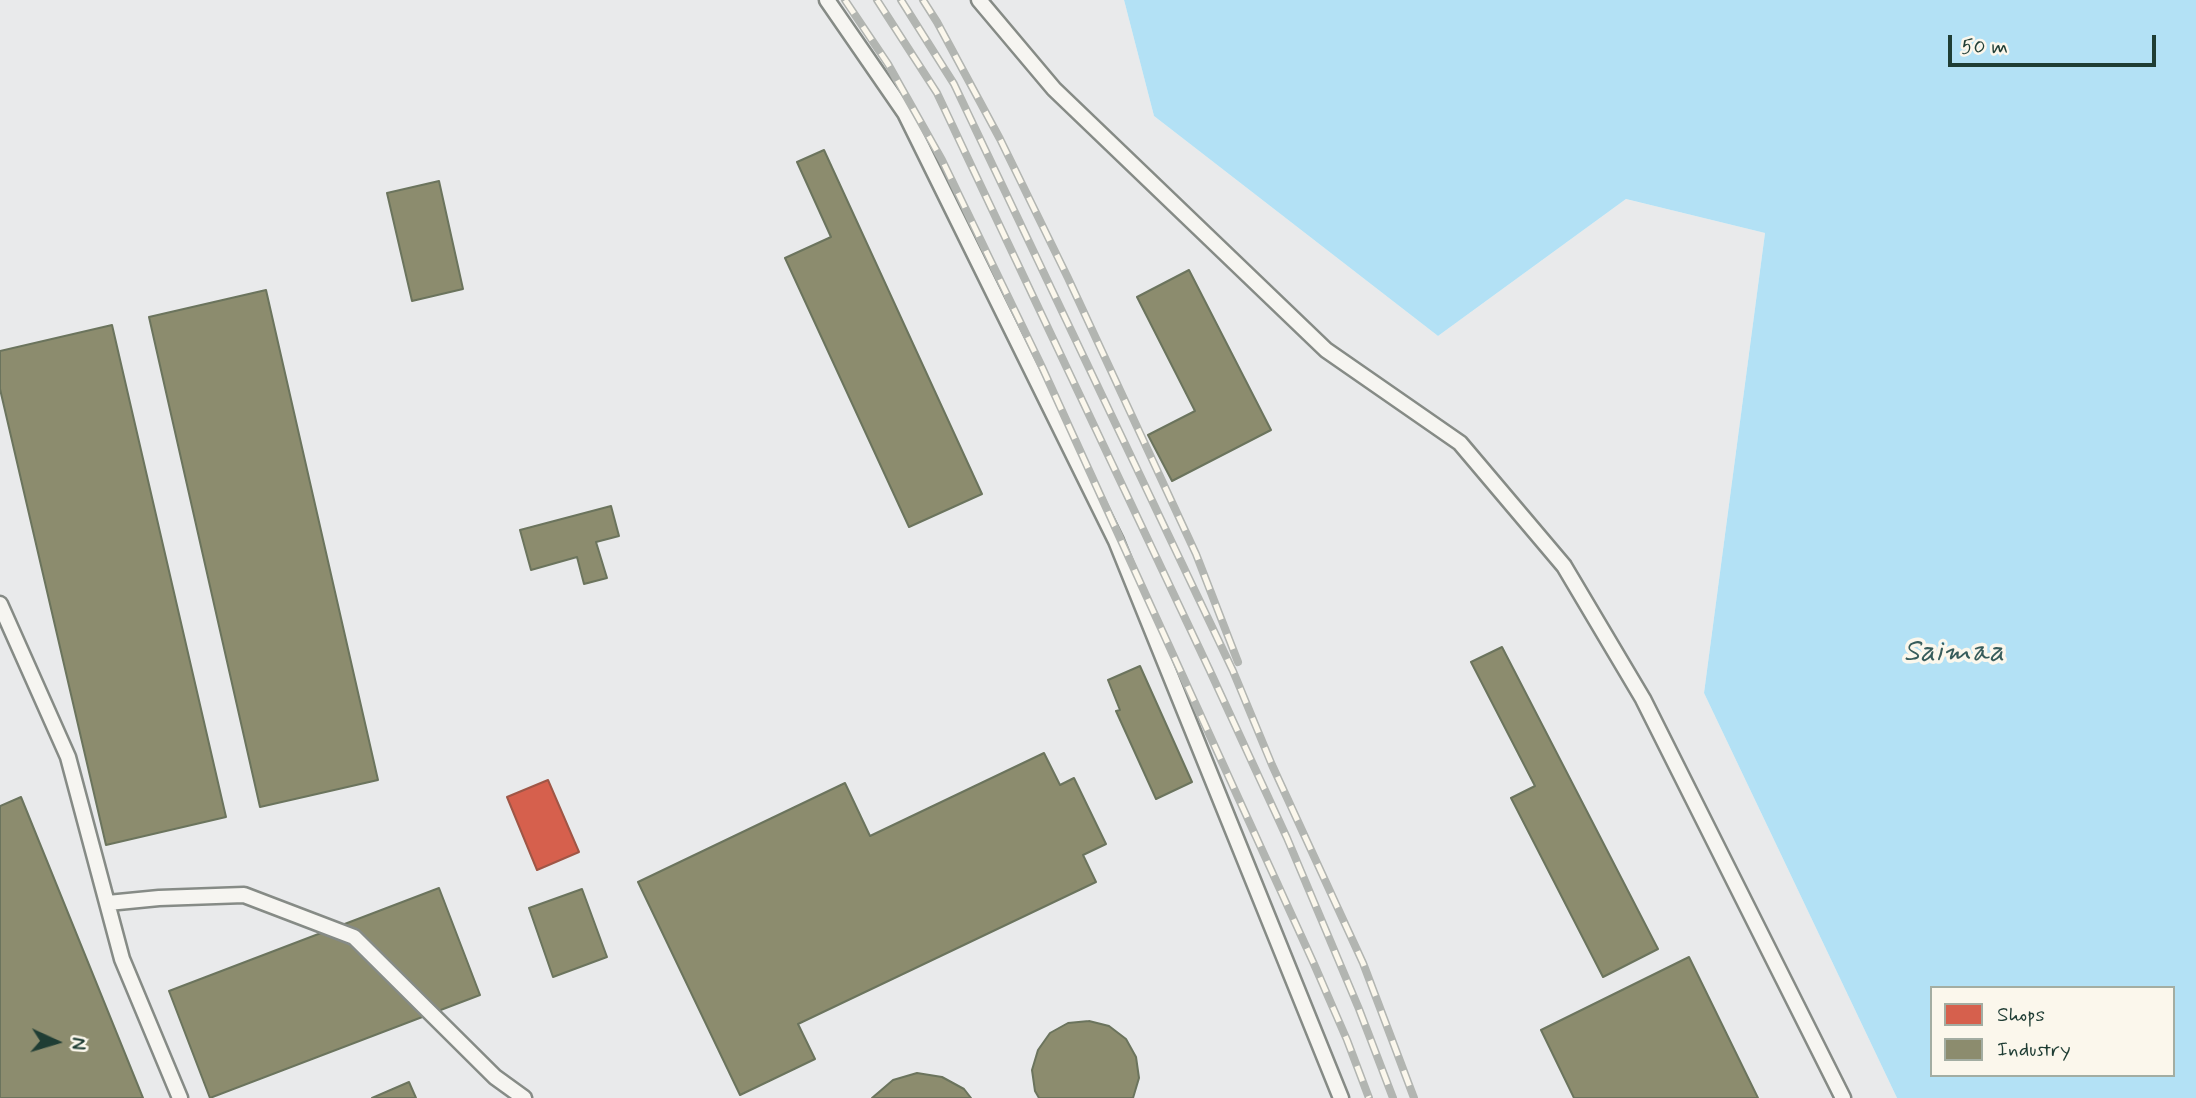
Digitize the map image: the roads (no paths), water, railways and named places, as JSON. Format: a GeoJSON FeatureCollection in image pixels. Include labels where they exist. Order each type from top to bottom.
{"type":"FeatureCollection","features":[{"type":"Feature","properties":{"kind":"lane"},"geometry":{"type":"LineString","coordinates":[[827,0],[905,113],[1116,541],[1340,1098]]}},
{"type":"Feature","properties":{"kind":"lane"},"geometry":{"type":"LineString","coordinates":[[979,0],[1054,89],[1326,350],[1460,443],[1564,566],[1643,699],[1841,1098]]}},
{"type":"Feature","properties":{"kind":"lane"},"geometry":{"type":"LineString","coordinates":[[0,604],[68,757],[122,959],[180,1098]]}},
{"type":"Feature","properties":{"kind":"lane"},"geometry":{"type":"LineString","coordinates":[[108,903],[244,895],[354,937],[495,1077],[524,1098]]}},
{"type":"Feature","properties":{"kind":"water","name":"Saimaa"},"geometry":{"type":"Polygon","coordinates":[[[1124,0],[2196,0],[2196,1098],[1897,1098],[1704,693],[1765,233],[1626,199],[1438,336],[1154,116],[1124,0]]]}},
{"type":"Feature","properties":{"kind":"railway"},"geometry":{"type":"LineString","coordinates":[[845,0],[888,64],[942,160],[1042,367],[1314,964],[1369,1098]]}},
{"type":"Feature","properties":{"kind":"railway"},"geometry":{"type":"LineString","coordinates":[[877,0],[937,93],[1210,671],[1287,838],[1359,1009],[1393,1098]]}},
{"type":"Feature","properties":{"kind":"railway"},"geometry":{"type":"LineString","coordinates":[[901,0],[954,84],[1233,671],[1272,765],[1363,963],[1414,1098]]}},
{"type":"Feature","properties":{"kind":"railway"},"geometry":{"type":"LineString","coordinates":[[923,0],[1000,139],[1068,278],[1196,554],[1238,662]]}}]}
